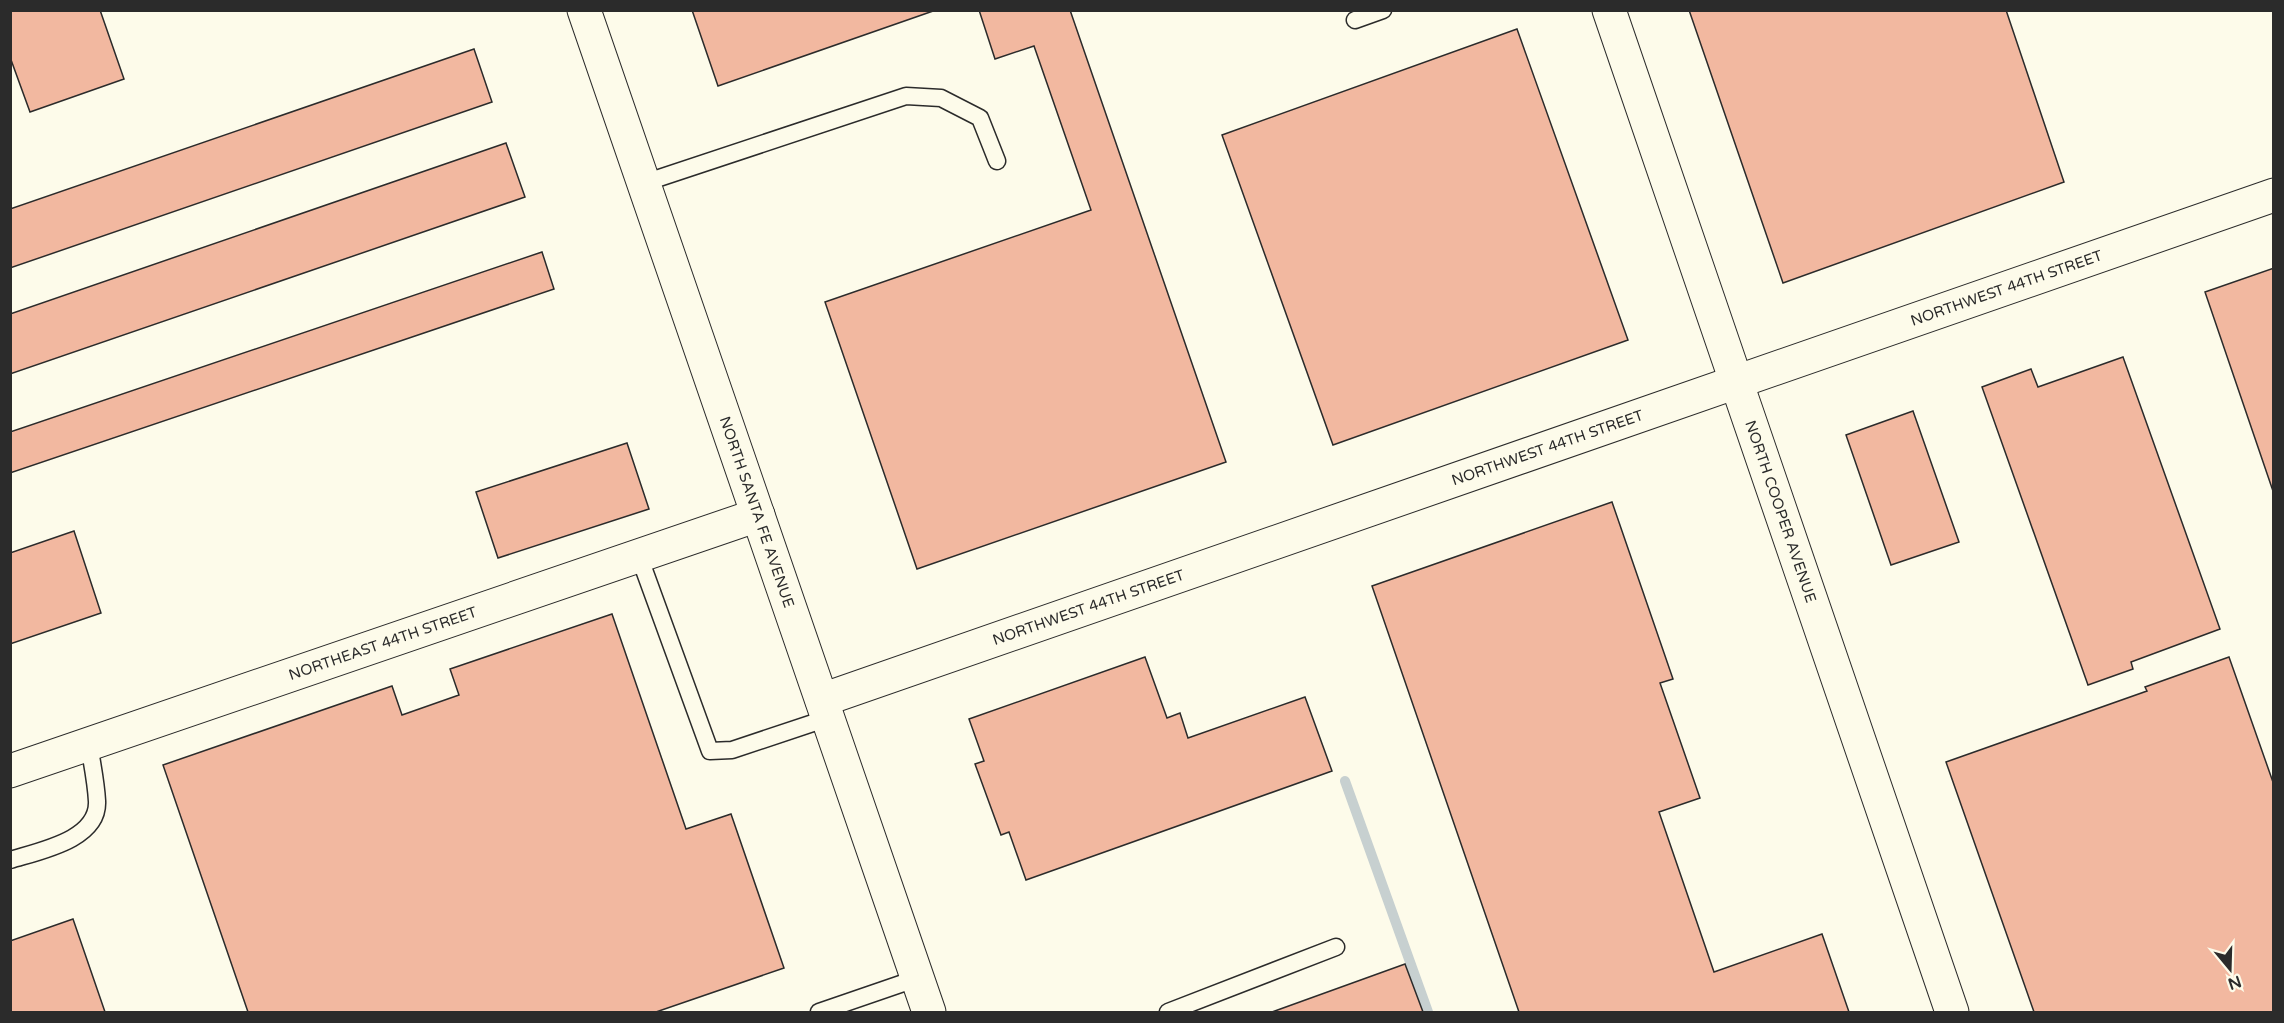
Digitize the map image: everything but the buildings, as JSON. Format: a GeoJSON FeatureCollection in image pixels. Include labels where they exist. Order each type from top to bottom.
{"type":"FeatureCollection","features":[{"type":"Feature","properties":{"kind":"street","name":"NORTH SANTA FE AVENUE"},"geometry":{"type":"LineString","coordinates":[[584,10],[929,1012]]}},
{"type":"Feature","properties":{"kind":"street","name":"NORTH COOPER AVENUE"},"geometry":{"type":"LineString","coordinates":[[1609,10],[1952,1012]]}},
{"type":"Feature","properties":{"kind":"street","name":"NORTHWEST 44TH STREET"},"geometry":{"type":"LineString","coordinates":[[825,709],[1737,382],[2274,195]]}},
{"type":"Feature","properties":{"kind":"street","name":"NORTHEAST 44TH STREET"},"geometry":{"type":"LineString","coordinates":[[10,771],[758,515]]}},
{"type":"Feature","properties":{"kind":"lane"},"geometry":{"type":"LineString","coordinates":[[1355,20],[1383,10]]}},
{"type":"Feature","properties":{"kind":"lane"},"geometry":{"type":"LineString","coordinates":[[644,183],[906,96],[941,98],[980,118],[997,161]]}},
{"type":"Feature","properties":{"kind":"lane"},"geometry":{"type":"LineString","coordinates":[[639,556],[710,751],[732,750],[825,709]]}},
{"type":"Feature","properties":{"kind":"lane"},"geometry":{"type":"LineString","coordinates":[[10,860],[76,838],[92,821],[98,803],[89,745]]}},
{"type":"Feature","properties":{"kind":"lane"},"geometry":{"type":"LineString","coordinates":[[1168,1012],[1336,947]]}},
{"type":"Feature","properties":{"kind":"lane"},"geometry":{"type":"LineString","coordinates":[[819,1012],[918,978]]}},
{"type":"Feature","properties":{"kind":"waterway"},"geometry":{"type":"LineString","coordinates":[[1345,781],[1428,1012]]}}]}
